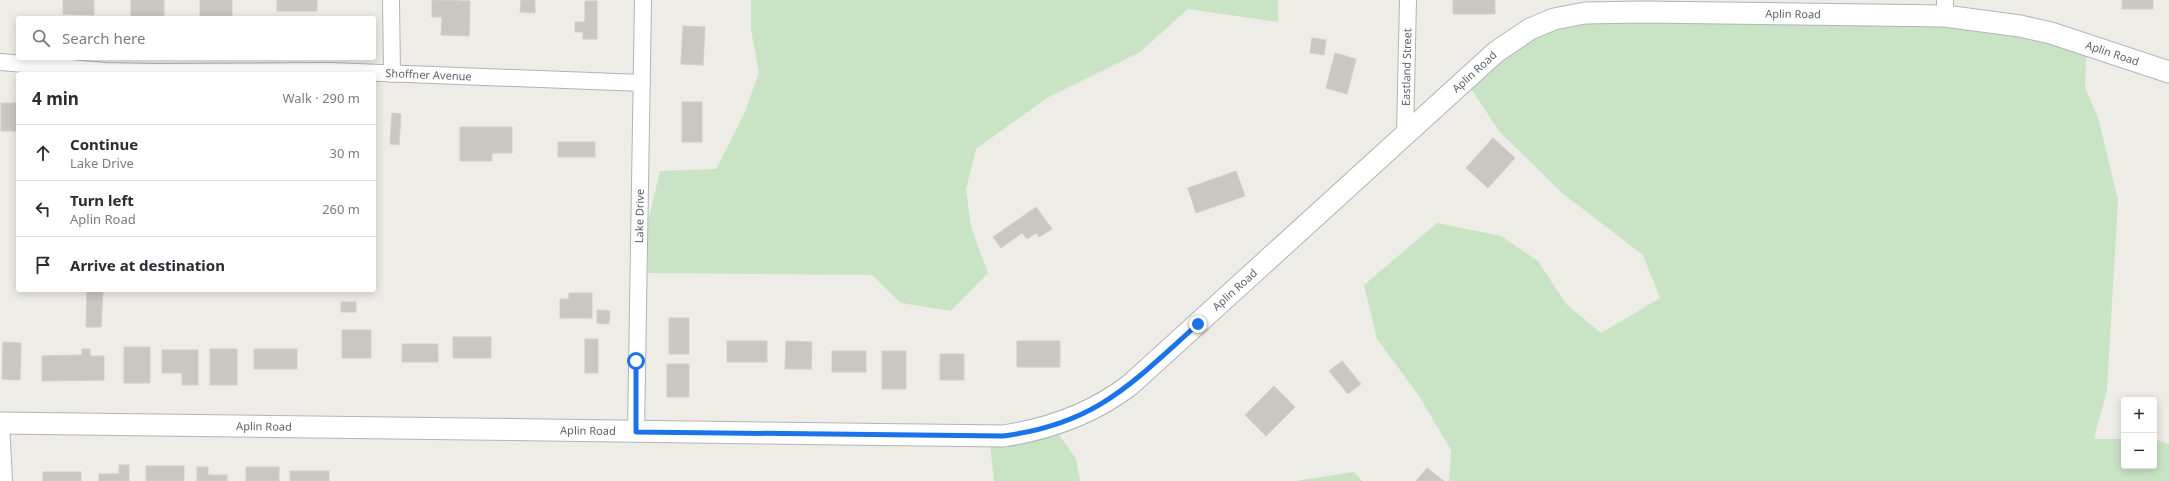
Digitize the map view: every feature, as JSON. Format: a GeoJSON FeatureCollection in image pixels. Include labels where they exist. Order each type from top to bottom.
{"type":"FeatureCollection","features":[{"type":"Feature","properties":{"kind":"street"},"geometry":{"type":"LineString","coordinates":[[391,0],[392,74]]}},
{"type":"Feature","properties":{"kind":"street","name":"Lake Drive"},"geometry":{"type":"LineString","coordinates":[[636,432],[643,0]]}},
{"type":"Feature","properties":{"kind":"street","name":"Eastland Street"},"geometry":{"type":"LineString","coordinates":[[1405,135],[1408,0]]}},
{"type":"Feature","properties":{"kind":"street","name":"Aplin Road"},"geometry":{"type":"LineString","coordinates":[[1,423],[1003,436],[1030,432],[1062,423],[1105,403],[1130,385],[1506,43],[1530,29],[1565,16],[1586,13],[1945,8],[1977,19],[2036,30],[2169,72]]}},
{"type":"Feature","properties":{"kind":"street","name":"Shoffner Avenue"},"geometry":{"type":"LineString","coordinates":[[0,62],[105,71],[351,72]]}},
{"type":"Feature","properties":{"kind":"street","name":"Shoffner Avenue"},"geometry":{"type":"LineString","coordinates":[[376,73],[642,83]]}},
{"type":"Feature","properties":{"kind":"street"},"geometry":{"type":"LineString","coordinates":[[1,423],[4,481]]}},
{"type":"Feature","properties":{"kind":"green space"},"geometry":{"type":"Polygon","coordinates":[[[751,0],[1278,0],[1278,22],[1188,9],[1140,52],[1047,98],[976,149],[966,189],[971,227],[988,273],[951,311],[901,303],[872,275],[648,273],[647,226],[660,171],[716,169],[744,114],[759,73],[751,30],[751,0]]]}},
{"type":"Feature","properties":{"kind":"green space"},"geometry":{"type":"Polygon","coordinates":[[[1586,22],[1945,25],[2019,34],[2086,54],[2085,88],[2098,117],[2118,200],[2107,390],[2094,439],[2121,439],[2121,469],[2157,469],[2157,440],[2169,444],[2169,481],[1449,481],[1451,450],[1419,396],[1377,339],[1364,285],[1437,223],[1501,236],[1538,261],[1566,304],[1601,333],[1660,298],[1643,255],[1562,193],[1499,131],[1470,87],[1492,67],[1524,42],[1552,29],[1586,22]]]}},
{"type":"Feature","properties":{"kind":"green space"},"geometry":{"type":"Polygon","coordinates":[[[1058,433],[1076,459],[1080,481],[994,481],[990,444],[1058,433]]]}},
{"type":"Feature","properties":{"kind":"green space"},"geometry":{"type":"Polygon","coordinates":[[[1354,472],[1362,481],[1295,481],[1354,472]]]}},
{"type":"Feature","properties":{"kind":"building"},"geometry":{"type":"Polygon","coordinates":[[[63,0],[94,0],[94,15],[63,14],[63,0]]]}},
{"type":"Feature","properties":{"kind":"building"},"geometry":{"type":"Polygon","coordinates":[[[131,0],[164,0],[164,16],[131,16],[131,0]]]}},
{"type":"Feature","properties":{"kind":"building"},"geometry":{"type":"Polygon","coordinates":[[[200,0],[232,0],[232,16],[200,16],[200,0]]]}},
{"type":"Feature","properties":{"kind":"building"},"geometry":{"type":"Polygon","coordinates":[[[277,0],[317,0],[317,11],[277,11],[277,0]]]}},
{"type":"Feature","properties":{"kind":"building"},"geometry":{"type":"Polygon","coordinates":[[[432,0],[470,1],[469,36],[441,35],[442,17],[432,17],[432,0]]]}},
{"type":"Feature","properties":{"kind":"building"},"geometry":{"type":"Polygon","coordinates":[[[521,0],[535,0],[535,13],[520,12],[521,0]]]}},
{"type":"Feature","properties":{"kind":"building"},"geometry":{"type":"Polygon","coordinates":[[[1453,0],[1495,0],[1495,14],[1453,14],[1453,0]]]}},
{"type":"Feature","properties":{"kind":"building"},"geometry":{"type":"Polygon","coordinates":[[[2122,0],[2153,0],[2153,9],[2122,9],[2122,0]]]}},
{"type":"Feature","properties":{"kind":"building"},"geometry":{"type":"Polygon","coordinates":[[[585,1],[597,1],[597,39],[583,39],[583,32],[575,32],[575,22],[585,22],[585,1]]]}},
{"type":"Feature","properties":{"kind":"building"},"geometry":{"type":"Polygon","coordinates":[[[683,26],[705,27],[703,65],[681,64],[683,26]]]}},
{"type":"Feature","properties":{"kind":"building"},"geometry":{"type":"Polygon","coordinates":[[[1312,38],[1326,40],[1324,55],[1310,53],[1312,38]]]}},
{"type":"Feature","properties":{"kind":"building"},"geometry":{"type":"Polygon","coordinates":[[[1335,53],[1356,59],[1347,94],[1326,88],[1335,53]]]}},
{"type":"Feature","properties":{"kind":"building"},"geometry":{"type":"Polygon","coordinates":[[[682,102],[702,102],[702,142],[682,142],[682,102]]]}},
{"type":"Feature","properties":{"kind":"building"},"geometry":{"type":"Polygon","coordinates":[[[1,103],[16,103],[16,131],[1,131],[1,103]]]}},
{"type":"Feature","properties":{"kind":"building"},"geometry":{"type":"Polygon","coordinates":[[[392,113],[401,114],[399,145],[390,144],[392,113]]]}},
{"type":"Feature","properties":{"kind":"building"},"geometry":{"type":"Polygon","coordinates":[[[460,127],[512,127],[512,153],[492,153],[492,161],[460,161],[460,127]]]}},
{"type":"Feature","properties":{"kind":"building"},"geometry":{"type":"Polygon","coordinates":[[[1493,138],[1515,158],[1488,188],[1466,168],[1493,138]]]}},
{"type":"Feature","properties":{"kind":"building"},"geometry":{"type":"Polygon","coordinates":[[[558,142],[595,142],[595,157],[558,157],[558,142]]]}},
{"type":"Feature","properties":{"kind":"building"},"geometry":{"type":"Polygon","coordinates":[[[1236,171],[1245,196],[1196,213],[1188,188],[1236,171]]]}},
{"type":"Feature","properties":{"kind":"building"},"geometry":{"type":"Polygon","coordinates":[[[1036,207],[1052,229],[1039,237],[1036,233],[1027,239],[1022,233],[1001,248],[993,237],[1036,207]]]}},
{"type":"Feature","properties":{"kind":"building"},"geometry":{"type":"Polygon","coordinates":[[[87,292],[103,292],[101,327],[86,327],[87,292]]]}},
{"type":"Feature","properties":{"kind":"building"},"geometry":{"type":"Polygon","coordinates":[[[569,293],[592,293],[592,318],[560,318],[560,299],[569,299],[569,293]]]}},
{"type":"Feature","properties":{"kind":"building"},"geometry":{"type":"Polygon","coordinates":[[[341,302],[356,302],[356,312],[341,312],[341,302]]]}},
{"type":"Feature","properties":{"kind":"building"},"geometry":{"type":"Polygon","coordinates":[[[597,310],[610,311],[609,324],[597,323],[597,310]]]}},
{"type":"Feature","properties":{"kind":"building"},"geometry":{"type":"Polygon","coordinates":[[[669,318],[689,318],[689,354],[669,354],[669,318]]]}},
{"type":"Feature","properties":{"kind":"building"},"geometry":{"type":"Polygon","coordinates":[[[342,330],[371,330],[371,358],[342,358],[342,330]]]}},
{"type":"Feature","properties":{"kind":"building"},"geometry":{"type":"Polygon","coordinates":[[[453,337],[491,337],[491,358],[453,358],[453,337]]]}},
{"type":"Feature","properties":{"kind":"building"},"geometry":{"type":"Polygon","coordinates":[[[585,339],[598,339],[598,373],[585,373],[585,339]]]}},
{"type":"Feature","properties":{"kind":"building"},"geometry":{"type":"Polygon","coordinates":[[[727,341],[767,341],[767,362],[727,362],[727,341]]]}},
{"type":"Feature","properties":{"kind":"building"},"geometry":{"type":"Polygon","coordinates":[[[786,341],[812,342],[811,369],[785,369],[786,341]]]}},
{"type":"Feature","properties":{"kind":"building"},"geometry":{"type":"Polygon","coordinates":[[[1017,341],[1060,341],[1060,367],[1017,367],[1017,341]]]}},
{"type":"Feature","properties":{"kind":"building"},"geometry":{"type":"Polygon","coordinates":[[[3,342],[21,343],[20,380],[2,379],[3,342]]]}},
{"type":"Feature","properties":{"kind":"building"},"geometry":{"type":"Polygon","coordinates":[[[402,344],[438,344],[438,362],[402,362],[402,344]]]}},
{"type":"Feature","properties":{"kind":"building"},"geometry":{"type":"Polygon","coordinates":[[[124,347],[150,347],[150,383],[124,383],[124,347]]]}},
{"type":"Feature","properties":{"kind":"building"},"geometry":{"type":"Polygon","coordinates":[[[82,349],[90,349],[90,356],[104,356],[104,380],[42,381],[42,356],[82,355],[82,349]]]}},
{"type":"Feature","properties":{"kind":"building"},"geometry":{"type":"Polygon","coordinates":[[[210,349],[237,349],[237,385],[210,385],[210,349]]]}},
{"type":"Feature","properties":{"kind":"building"},"geometry":{"type":"Polygon","coordinates":[[[254,349],[297,349],[297,369],[254,369],[254,349]]]}},
{"type":"Feature","properties":{"kind":"building"},"geometry":{"type":"Polygon","coordinates":[[[162,350],[198,350],[198,385],[182,385],[182,373],[162,373],[162,350]]]}},
{"type":"Feature","properties":{"kind":"building"},"geometry":{"type":"Polygon","coordinates":[[[832,351],[866,351],[866,372],[832,372],[832,351]]]}},
{"type":"Feature","properties":{"kind":"building"},"geometry":{"type":"Polygon","coordinates":[[[882,351],[906,351],[906,389],[882,389],[882,351]]]}},
{"type":"Feature","properties":{"kind":"building"},"geometry":{"type":"Polygon","coordinates":[[[940,354],[964,354],[964,380],[940,380],[940,354]]]}},
{"type":"Feature","properties":{"kind":"building"},"geometry":{"type":"Polygon","coordinates":[[[1342,361],[1361,384],[1348,394],[1329,371],[1342,361]]]}},
{"type":"Feature","properties":{"kind":"building"},"geometry":{"type":"Polygon","coordinates":[[[667,364],[689,364],[689,397],[667,397],[667,364]]]}},
{"type":"Feature","properties":{"kind":"building"},"geometry":{"type":"Polygon","coordinates":[[[1274,386],[1295,407],[1266,436],[1245,415],[1274,386]]]}},
{"type":"Feature","properties":{"kind":"building"},"geometry":{"type":"Polygon","coordinates":[[[119,465],[129,465],[129,481],[99,481],[99,474],[119,474],[119,465]]]}},
{"type":"Feature","properties":{"kind":"building"},"geometry":{"type":"Polygon","coordinates":[[[146,466],[184,466],[184,481],[146,481],[146,466]]]}},
{"type":"Feature","properties":{"kind":"building"},"geometry":{"type":"Polygon","coordinates":[[[197,467],[208,467],[208,475],[227,475],[227,481],[197,481],[197,467]]]}},
{"type":"Feature","properties":{"kind":"building"},"geometry":{"type":"Polygon","coordinates":[[[246,467],[279,467],[279,481],[246,481],[246,467]]]}},
{"type":"Feature","properties":{"kind":"building"},"geometry":{"type":"Polygon","coordinates":[[[1427,468],[1444,481],[1416,481],[1427,468]]]}},
{"type":"Feature","properties":{"kind":"building"},"geometry":{"type":"Polygon","coordinates":[[[290,471],[329,471],[329,481],[290,481],[290,471]]]}},
{"type":"Feature","properties":{"kind":"building"},"geometry":{"type":"Polygon","coordinates":[[[43,472],[81,472],[81,481],[43,481],[43,472]]]}},
{"type":"Feature","properties":{"kind":"route"},"geometry":{"type":"LineString","coordinates":[[636,361],[636,432],[1003,436],[1030,432],[1062,423],[1105,403],[1130,385],[1198,324]]}}]}
